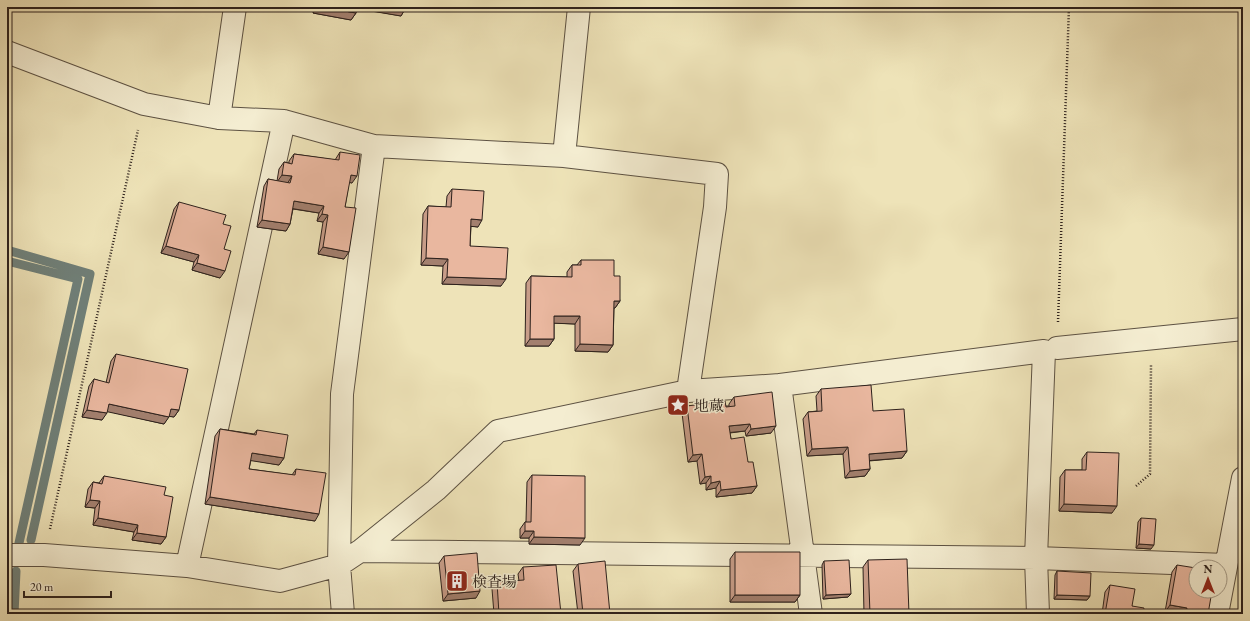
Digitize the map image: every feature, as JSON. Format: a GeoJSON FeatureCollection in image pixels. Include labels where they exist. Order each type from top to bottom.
{"type":"FeatureCollection","features":[{"type":"Feature","properties":{"kind":"street"},"geometry":{"type":"LineString","coordinates":[[219,118],[235,7]]}},
{"type":"Feature","properties":{"kind":"street"},"geometry":{"type":"LineString","coordinates":[[564,156],[578,7]]}},
{"type":"Feature","properties":{"kind":"street"},"geometry":{"type":"LineString","coordinates":[[7,52],[144,104],[219,118],[284,120],[374,146],[564,156],[717,174],[715,207],[688,391]]}},
{"type":"Feature","properties":{"kind":"street"},"geometry":{"type":"LineString","coordinates":[[187,566],[284,120]]}},
{"type":"Feature","properties":{"kind":"street"},"geometry":{"type":"LineString","coordinates":[[343,614],[338,565],[342,394],[374,146]]}},
{"type":"Feature","properties":{"kind":"street"},"geometry":{"type":"LineString","coordinates":[[1057,348],[1243,329]]}},
{"type":"Feature","properties":{"kind":"street"},"geometry":{"type":"LineString","coordinates":[[7,555],[44,555],[187,566],[280,581],[338,565],[360,551],[436,490],[498,431],[688,391],[780,385],[1044,351],[1036,558],[1038,614]]}},
{"type":"Feature","properties":{"kind":"street"},"geometry":{"type":"LineString","coordinates":[[780,385],[811,614]]}},
{"type":"Feature","properties":{"kind":"street"},"geometry":{"type":"LineString","coordinates":[[1227,559],[1243,478]]}},
{"type":"Feature","properties":{"kind":"street"},"geometry":{"type":"LineString","coordinates":[[360,551],[1036,558],[1188,564]]}},
{"type":"Feature","properties":{"kind":"street"},"geometry":{"type":"LineString","coordinates":[[1217,614],[1220,599]]}},
{"type":"Feature","properties":{"kind":"path"},"geometry":{"type":"LineString","coordinates":[[1057,348],[1069,7]]}},
{"type":"Feature","properties":{"kind":"path"},"geometry":{"type":"LineString","coordinates":[[44,555],[144,104]]}},
{"type":"Feature","properties":{"kind":"path"},"geometry":{"type":"LineString","coordinates":[[1136,486],[1150,474],[1151,338]]}},
{"type":"Feature","properties":{"kind":"building"},"geometry":{"type":"Polygon","coordinates":[[[322,7],[357,7],[356,13],[322,7]]]}},
{"type":"Feature","properties":{"kind":"building"},"geometry":{"type":"Polygon","coordinates":[[[395,7],[406,7],[405,9],[395,7]]]}},
{"type":"Feature","properties":{"kind":"building"},"geometry":{"type":"Polygon","coordinates":[[[340,152],[360,155],[357,176],[351,175],[345,207],[356,208],[349,252],[323,247],[328,215],[322,214],[324,206],[294,201],[290,224],[262,220],[268,179],[290,183],[292,176],[282,175],[284,162],[292,164],[294,154],[339,160],[340,152]]]}},
{"type":"Feature","properties":{"kind":"building"},"geometry":{"type":"Polygon","coordinates":[[[452,189],[484,191],[482,220],[471,219],[470,246],[508,248],[506,279],[447,277],[448,259],[426,258],[428,206],[451,207],[452,189]]]}},
{"type":"Feature","properties":{"kind":"building"},"geometry":{"type":"Polygon","coordinates":[[[179,202],[226,215],[223,224],[231,226],[224,249],[231,251],[225,271],[197,263],[199,255],[166,246],[179,202]]]}},
{"type":"Feature","properties":{"kind":"building"},"geometry":{"type":"Polygon","coordinates":[[[581,260],[614,260],[614,276],[620,276],[620,301],[614,301],[613,345],[580,344],[580,316],[554,316],[554,339],[530,339],[531,276],[572,277],[572,265],[581,265],[581,260]]]}},
{"type":"Feature","properties":{"kind":"building"},"geometry":{"type":"Polygon","coordinates":[[[116,354],[188,369],[179,410],[171,409],[169,417],[109,404],[107,413],[87,410],[94,379],[109,383],[116,354]]]}},
{"type":"Feature","properties":{"kind":"building"},"geometry":{"type":"Polygon","coordinates":[[[871,385],[873,411],[904,409],[907,451],[869,454],[870,469],[850,471],[848,447],[812,449],[808,412],[822,411],[821,389],[871,385]]]}},
{"type":"Feature","properties":{"kind":"building"},"geometry":{"type":"Polygon","coordinates":[[[772,392],[776,426],[751,429],[750,424],[729,426],[731,439],[744,437],[748,462],[753,462],[757,486],[721,490],[720,481],[711,483],[711,476],[705,477],[702,454],[693,455],[687,406],[725,401],[726,407],[735,406],[734,397],[772,392]]]}},
{"type":"Feature","properties":{"kind":"building"},"geometry":{"type":"Polygon","coordinates":[[[220,429],[256,435],[257,430],[288,435],[284,458],[252,453],[249,469],[295,475],[296,469],[326,473],[319,514],[210,497],[220,429]]]}},
{"type":"Feature","properties":{"kind":"building"},"geometry":{"type":"Polygon","coordinates":[[[1087,452],[1119,453],[1117,506],[1064,504],[1065,470],[1086,470],[1087,452]]]}},
{"type":"Feature","properties":{"kind":"building"},"geometry":{"type":"Polygon","coordinates":[[[532,475],[585,476],[585,538],[534,537],[534,531],[525,531],[525,522],[531,522],[532,475]]]}},
{"type":"Feature","properties":{"kind":"building"},"geometry":{"type":"Polygon","coordinates":[[[104,476],[166,487],[164,495],[173,497],[166,537],[137,533],[138,525],[98,518],[100,501],[90,500],[93,482],[102,484],[104,476]]]}},
{"type":"Feature","properties":{"kind":"building"},"geometry":{"type":"Polygon","coordinates":[[[1141,518],[1156,519],[1154,545],[1139,544],[1141,518]]]}},
{"type":"Feature","properties":{"kind":"building"},"geometry":{"type":"Polygon","coordinates":[[[735,552],[800,552],[800,595],[735,595],[735,552]]]}},
{"type":"Feature","properties":{"kind":"building","name":"検査場"},"geometry":{"type":"Polygon","coordinates":[[[477,553],[480,591],[448,594],[444,556],[477,553]]]}},
{"type":"Feature","properties":{"kind":"building"},"geometry":{"type":"Polygon","coordinates":[[[907,559],[909,614],[870,614],[868,560],[907,559]]]}},
{"type":"Feature","properties":{"kind":"building"},"geometry":{"type":"Polygon","coordinates":[[[849,560],[851,594],[826,595],[824,561],[849,560]]]}},
{"type":"Feature","properties":{"kind":"building"},"geometry":{"type":"Polygon","coordinates":[[[605,561],[610,614],[583,614],[578,564],[605,561]]]}},
{"type":"Feature","properties":{"kind":"building"},"geometry":{"type":"Polygon","coordinates":[[[556,565],[561,614],[499,614],[497,582],[524,580],[523,567],[556,565]]]}},
{"type":"Feature","properties":{"kind":"building"},"geometry":{"type":"Polygon","coordinates":[[[1177,565],[1188,567],[1188,599],[1211,599],[1208,614],[1186,614],[1187,608],[1170,605],[1177,565]]]}},
{"type":"Feature","properties":{"kind":"building"},"geometry":{"type":"Polygon","coordinates":[[[1057,571],[1091,573],[1090,596],[1057,595],[1057,571]]]}},
{"type":"Feature","properties":{"kind":"building"},"geometry":{"type":"Polygon","coordinates":[[[1110,585],[1135,589],[1132,606],[1144,608],[1143,614],[1105,614],[1110,585]]]}},
{"type":"Feature","properties":{"kind":"waterway"},"geometry":{"type":"LineString","coordinates":[[7,250],[90,274],[31,540]]}},
{"type":"Feature","properties":{"kind":"waterway"},"geometry":{"type":"LineString","coordinates":[[7,261],[78,279],[19,543]]}},
{"type":"Feature","properties":{"kind":"waterway"},"geometry":{"type":"LineString","coordinates":[[14,614],[16,571]]}},
{"type":"Feature","properties":{"kind":"place","name":"地蔵"},"geometry":{"type":"Point","coordinates":[678,405]}},
{"type":"Feature","properties":{"kind":"place","name":"検査場"},"geometry":{"type":"Point","coordinates":[457,581]}}]}
